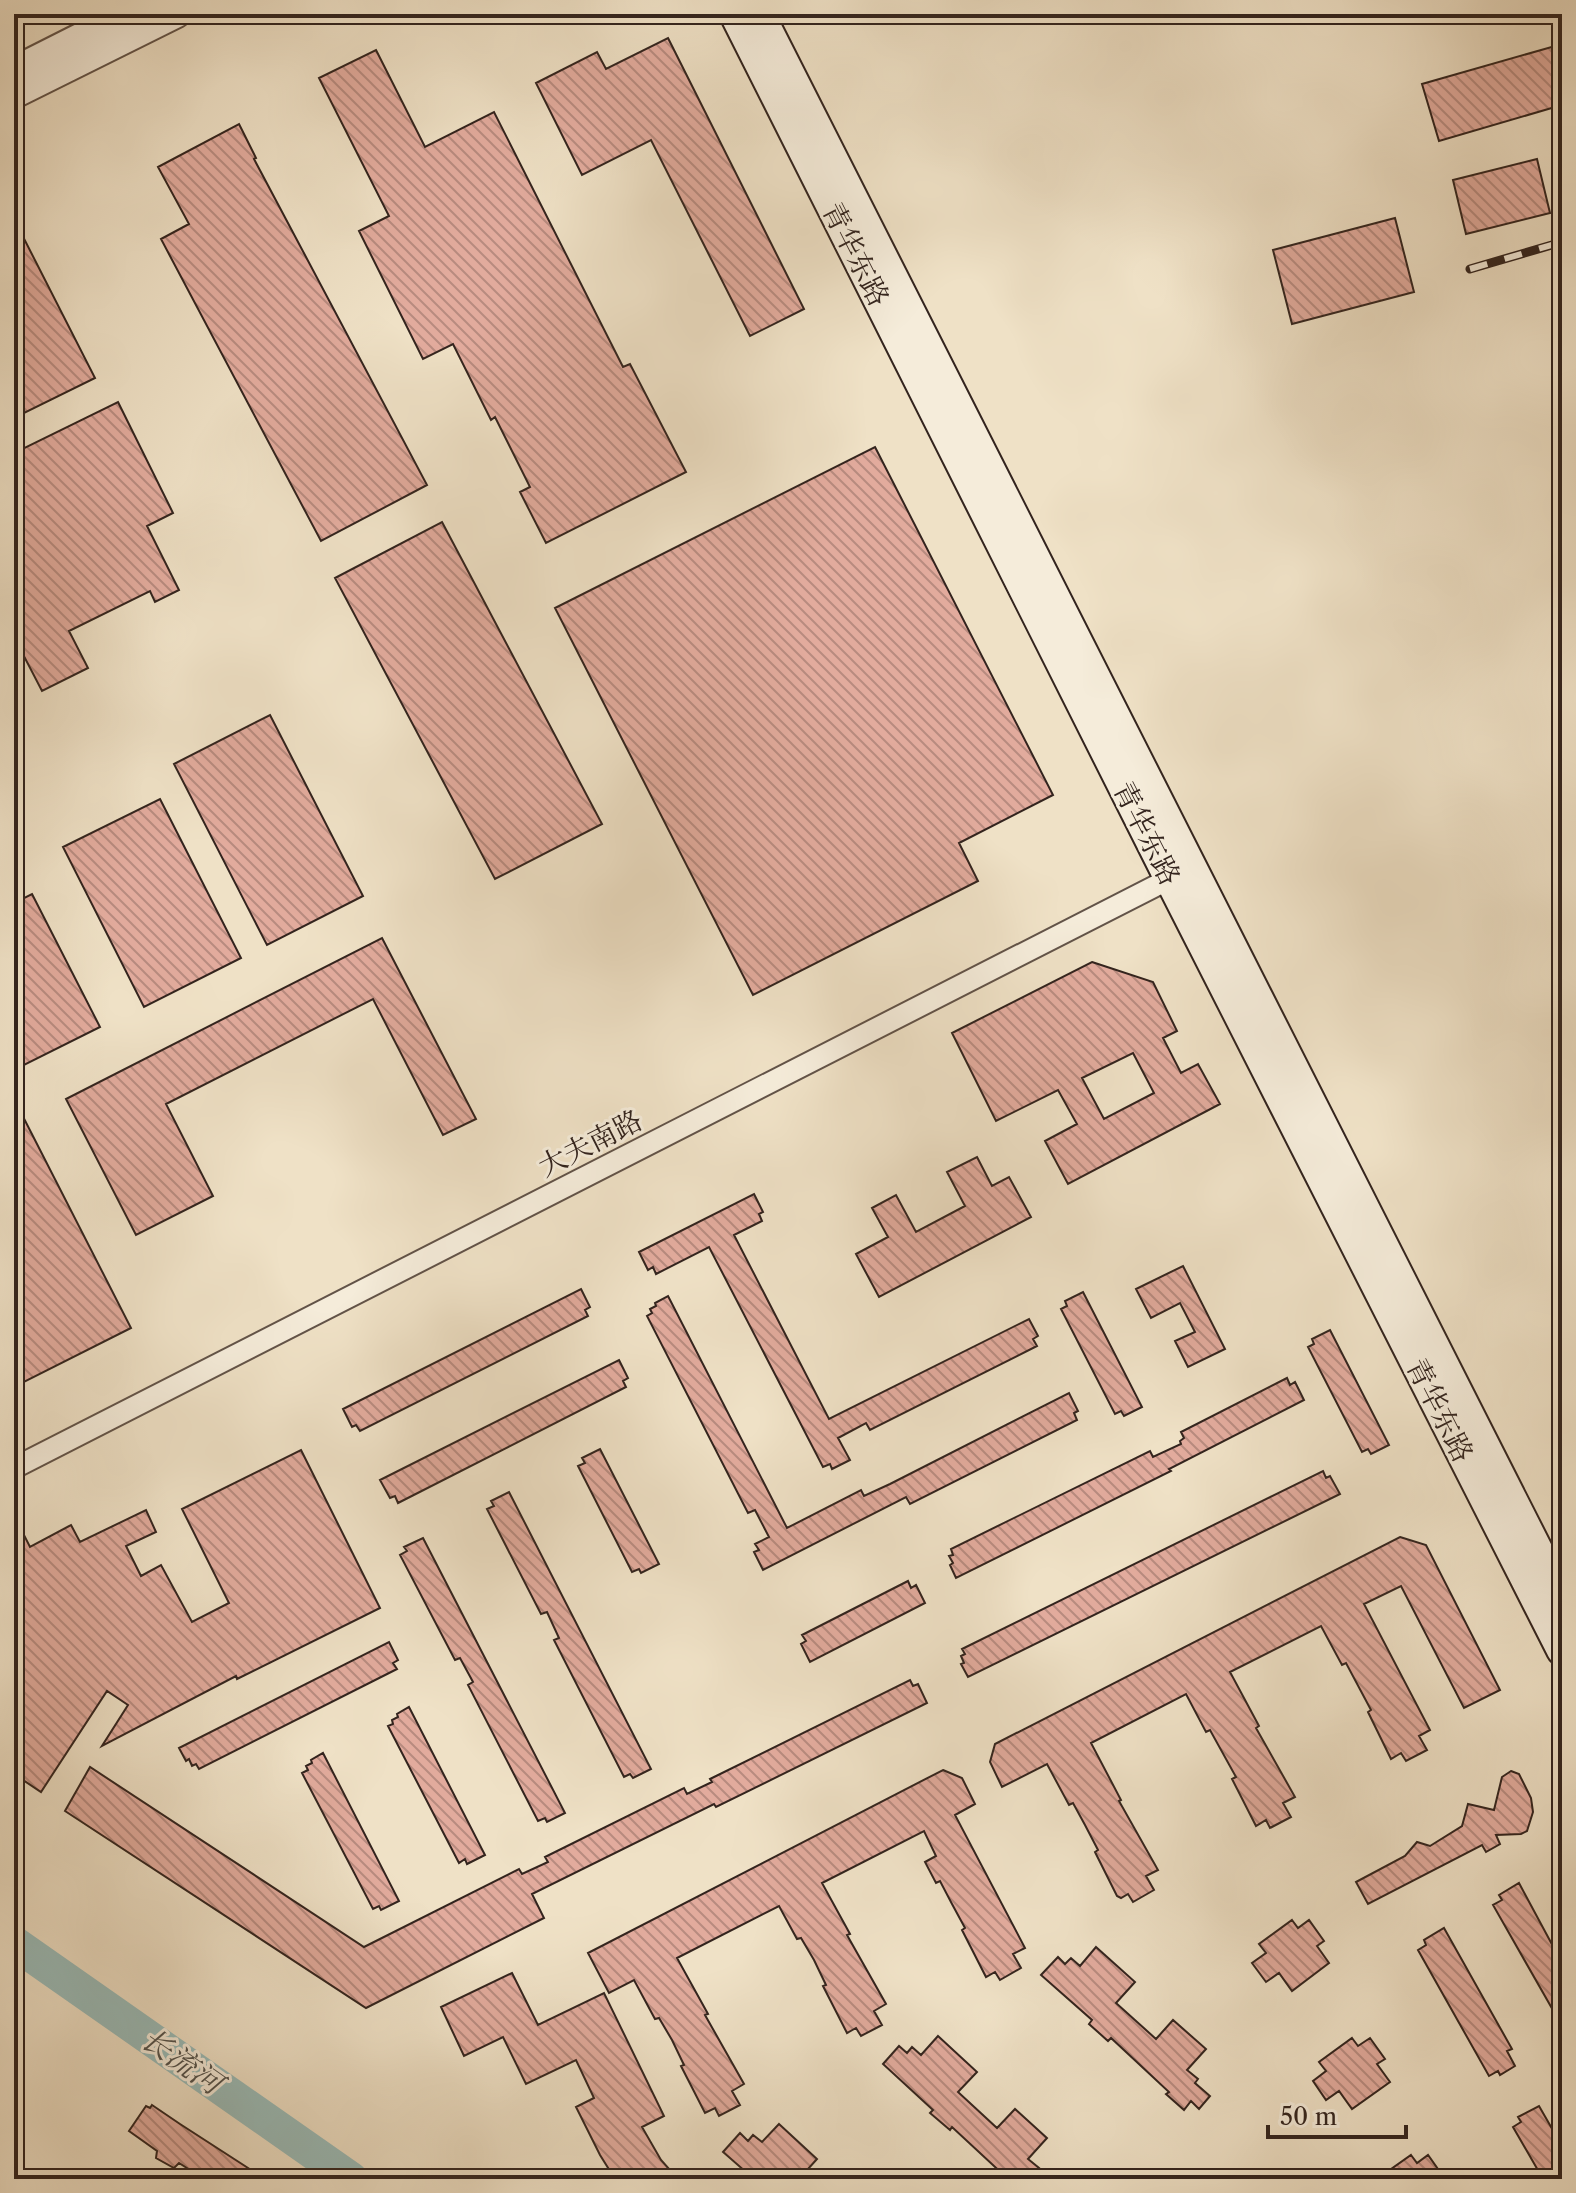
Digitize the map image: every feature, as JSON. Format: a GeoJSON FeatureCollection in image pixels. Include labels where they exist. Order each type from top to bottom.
{"type":"FeatureCollection","features":[{"type":"Feature","properties":{"kind":"main road","name":"青华东路"},"geometry":{"type":"LineString","coordinates":[[735,14],[1181,874],[1562,1599]]}},
{"type":"Feature","properties":{"kind":"main road","name":"青华东路"},"geometry":{"type":"LineString","coordinates":[[759,14],[1562,1650]]}},
{"type":"Feature","properties":{"kind":"street"},"geometry":{"type":"LineString","coordinates":[[14,70],[125,14]]}},
{"type":"Feature","properties":{"kind":"street"},"geometry":{"type":"LineString","coordinates":[[14,95],[177,14]]}},
{"type":"Feature","properties":{"kind":"street","name":"大夫南路"},"geometry":{"type":"LineString","coordinates":[[14,1468],[1181,874]]}},
{"type":"Feature","properties":{"kind":"building"},"geometry":{"type":"Polygon","coordinates":[[[668,38],[804,309],[750,336],[651,140],[582,175],[536,83],[597,52],[606,69],[668,38]]]}},
{"type":"Feature","properties":{"kind":"building"},"geometry":{"type":"Polygon","coordinates":[[[1562,44],[1562,105],[1439,141],[1422,84],[1562,44]]]}},
{"type":"Feature","properties":{"kind":"building"},"geometry":{"type":"Polygon","coordinates":[[[376,50],[425,147],[494,112],[623,367],[630,364],[686,472],[546,543],[520,492],[530,487],[495,417],[491,420],[453,344],[423,359],[359,231],[389,216],[319,78],[376,50]]]}},
{"type":"Feature","properties":{"kind":"building"},"geometry":{"type":"Polygon","coordinates":[[[239,124],[254,159],[427,485],[321,541],[161,239],[189,224],[158,167],[239,124]]]}},
{"type":"Feature","properties":{"kind":"building"},"geometry":{"type":"Polygon","coordinates":[[[1537,159],[1550,213],[1466,234],[1453,180],[1537,159]]]}},
{"type":"Feature","properties":{"kind":"building"},"geometry":{"type":"Polygon","coordinates":[[[1395,218],[1414,292],[1292,324],[1273,250],[1395,218]]]}},
{"type":"Feature","properties":{"kind":"building"},"geometry":{"type":"Polygon","coordinates":[[[14,219],[95,378],[14,418],[14,219]]]}},
{"type":"Feature","properties":{"kind":"building"},"geometry":{"type":"Polygon","coordinates":[[[118,402],[173,513],[147,526],[179,590],[155,602],[150,591],[69,631],[88,668],[42,691],[14,637],[14,453],[118,402]]]}},
{"type":"Feature","properties":{"kind":"building"},"geometry":{"type":"Polygon","coordinates":[[[875,447],[1053,795],[959,843],[978,881],[753,995],[555,608],[875,447]]]}},
{"type":"Feature","properties":{"kind":"building"},"geometry":{"type":"Polygon","coordinates":[[[442,522],[602,824],[495,879],[335,578],[442,522]]]}},
{"type":"Feature","properties":{"kind":"building"},"geometry":{"type":"Polygon","coordinates":[[[270,715],[363,896],[267,945],[174,764],[270,715]]]}},
{"type":"Feature","properties":{"kind":"building"},"geometry":{"type":"Polygon","coordinates":[[[160,799],[241,958],[144,1007],[63,847],[160,799]]]}},
{"type":"Feature","properties":{"kind":"building"},"geometry":{"type":"Polygon","coordinates":[[[32,894],[100,1027],[14,1070],[14,903],[32,894]]]}},
{"type":"Feature","properties":{"kind":"building"},"geometry":{"type":"Polygon","coordinates":[[[382,938],[476,1119],[443,1135],[373,999],[166,1104],[213,1196],[136,1235],[66,1099],[382,938]]]}},
{"type":"Feature","properties":{"kind":"building"},"geometry":{"type":"Polygon","coordinates":[[[1092,962],[1153,982],[1177,1031],[1163,1038],[1181,1073],[1198,1064],[1220,1104],[1068,1184],[1045,1141],[1077,1124],[1058,1090],[996,1121],[952,1033],[1092,962]],[[1133,1053],[1082,1078],[1104,1119],[1154,1093],[1133,1053]]]}},
{"type":"Feature","properties":{"kind":"building"},"geometry":{"type":"Polygon","coordinates":[[[14,1099],[131,1328],[14,1387],[14,1099]]]}},
{"type":"Feature","properties":{"kind":"building"},"geometry":{"type":"Polygon","coordinates":[[[977,1157],[992,1186],[1009,1177],[1031,1217],[879,1297],[856,1254],[888,1237],[872,1208],[896,1195],[916,1232],[965,1206],[947,1172],[977,1157]]]}},
{"type":"Feature","properties":{"kind":"building"},"geometry":{"type":"Polygon","coordinates":[[[754,1194],[763,1212],[759,1214],[762,1221],[734,1235],[829,1419],[1029,1319],[1038,1336],[1033,1339],[1037,1346],[870,1430],[866,1423],[838,1438],[850,1460],[832,1469],[830,1464],[823,1467],[709,1247],[656,1274],[653,1267],[648,1270],[639,1252],[754,1194]]]}},
{"type":"Feature","properties":{"kind":"building"},"geometry":{"type":"Polygon","coordinates":[[[1183,1266],[1225,1349],[1188,1367],[1175,1341],[1195,1332],[1180,1303],[1151,1318],[1136,1289],[1183,1266]]]}},
{"type":"Feature","properties":{"kind":"building"},"geometry":{"type":"Polygon","coordinates":[[[581,1289],[590,1307],[585,1310],[588,1316],[360,1431],[356,1425],[352,1427],[343,1409],[581,1289]]]}},
{"type":"Feature","properties":{"kind":"building"},"geometry":{"type":"Polygon","coordinates":[[[1083,1292],[1142,1407],[1124,1416],[1121,1411],[1115,1414],[1061,1309],[1067,1306],[1065,1301],[1083,1292]]]}},
{"type":"Feature","properties":{"kind":"building"},"geometry":{"type":"Polygon","coordinates":[[[668,1296],[787,1528],[861,1490],[864,1496],[890,1484],[1069,1393],[1078,1411],[1074,1413],[1077,1420],[910,1504],[906,1497],[763,1570],[754,1552],[759,1550],[755,1544],[769,1537],[755,1510],[748,1513],[647,1316],[652,1313],[650,1309],[656,1306],[655,1303],[668,1296]]]}},
{"type":"Feature","properties":{"kind":"building"},"geometry":{"type":"Polygon","coordinates":[[[1330,1330],[1389,1445],[1371,1454],[1368,1449],[1362,1452],[1308,1347],[1314,1344],[1312,1339],[1330,1330]]]}},
{"type":"Feature","properties":{"kind":"building"},"geometry":{"type":"Polygon","coordinates":[[[619,1360],[628,1378],[623,1381],[626,1387],[398,1503],[395,1496],[390,1498],[380,1480],[619,1360]]]}},
{"type":"Feature","properties":{"kind":"building"},"geometry":{"type":"Polygon","coordinates":[[[1287,1378],[1290,1385],[1295,1382],[1304,1400],[1169,1469],[1171,1471],[956,1578],[950,1565],[953,1563],[949,1556],[953,1555],[951,1549],[1150,1451],[1153,1457],[1181,1444],[1184,1438],[1181,1432],[1287,1378]]]}},
{"type":"Feature","properties":{"kind":"building"},"geometry":{"type":"Polygon","coordinates":[[[600,1449],[659,1564],[641,1573],[639,1569],[632,1572],[578,1466],[585,1463],[582,1458],[600,1449]]]}},
{"type":"Feature","properties":{"kind":"building"},"geometry":{"type":"Polygon","coordinates":[[[301,1450],[380,1608],[237,1679],[236,1676],[102,1746],[128,1705],[107,1691],[41,1792],[14,1774],[14,1540],[24,1535],[30,1547],[71,1525],[80,1542],[146,1510],[156,1532],[126,1546],[141,1576],[161,1565],[192,1622],[229,1603],[182,1509],[301,1450]]]}},
{"type":"Feature","properties":{"kind":"building"},"geometry":{"type":"Polygon","coordinates":[[[1323,1471],[1326,1478],[1330,1476],[1340,1494],[968,1677],[961,1664],[964,1663],[961,1656],[965,1654],[962,1649],[1323,1471]]]}},
{"type":"Feature","properties":{"kind":"building"},"geometry":{"type":"Polygon","coordinates":[[[509,1492],[651,1769],[633,1778],[630,1774],[624,1777],[554,1640],[559,1638],[547,1612],[541,1614],[487,1509],[494,1506],[491,1501],[509,1492]]]}},
{"type":"Feature","properties":{"kind":"building"},"geometry":{"type":"Polygon","coordinates":[[[1400,1537],[1426,1545],[1500,1690],[1464,1708],[1401,1586],[1364,1604],[1430,1730],[1419,1736],[1427,1750],[1406,1761],[1401,1753],[1391,1759],[1368,1712],[1371,1710],[1346,1663],[1342,1665],[1321,1626],[1230,1672],[1259,1726],[1256,1728],[1295,1797],[1283,1803],[1291,1817],[1270,1828],[1266,1820],[1256,1826],[1232,1779],[1236,1777],[1210,1730],[1206,1732],[1186,1694],[1091,1743],[1158,1870],[1146,1876],[1154,1890],[1133,1902],[1128,1894],[1121,1898],[1117,1896],[1085,1825],[1073,1803],[1069,1805],[1047,1764],[1002,1787],[990,1762],[995,1744],[1400,1537]]]}},
{"type":"Feature","properties":{"kind":"building"},"geometry":{"type":"Polygon","coordinates":[[[423,1538],[565,1813],[547,1822],[545,1818],[538,1821],[468,1685],[473,1682],[460,1658],[455,1660],[400,1555],[407,1551],[404,1547],[423,1538]]]}},
{"type":"Feature","properties":{"kind":"building"},"geometry":{"type":"Polygon","coordinates":[[[908,1581],[911,1588],[916,1585],[925,1603],[810,1662],[801,1644],[806,1641],[802,1635],[908,1581]]]}},
{"type":"Feature","properties":{"kind":"building"},"geometry":{"type":"Polygon","coordinates":[[[389,1642],[398,1660],[393,1663],[397,1669],[199,1769],[196,1764],[192,1766],[189,1759],[186,1761],[179,1748],[389,1642]]]}},
{"type":"Feature","properties":{"kind":"building"},"geometry":{"type":"Polygon","coordinates":[[[910,1680],[913,1686],[918,1684],[927,1703],[532,1894],[544,1918],[366,2008],[65,1811],[90,1767],[364,1947],[519,1869],[522,1874],[548,1862],[545,1857],[684,1788],[687,1794],[712,1782],[710,1779],[910,1680]]]}},
{"type":"Feature","properties":{"kind":"building"},"geometry":{"type":"Polygon","coordinates":[[[409,1707],[485,1855],[467,1864],[465,1859],[459,1863],[388,1726],[393,1724],[392,1720],[398,1717],[397,1714],[409,1707]]]}},
{"type":"Feature","properties":{"kind":"building"},"geometry":{"type":"Polygon","coordinates":[[[323,1753],[399,1901],[381,1910],[379,1906],[373,1909],[302,1773],[308,1770],[306,1766],[312,1763],[311,1760],[323,1753]]]}},
{"type":"Feature","properties":{"kind":"building"},"geometry":{"type":"Polygon","coordinates":[[[943,1770],[962,1778],[975,1804],[955,1815],[1025,1948],[1013,1954],[1021,1968],[1000,1980],[995,1972],[986,1977],[962,1930],[965,1928],[940,1881],[936,1883],[925,1862],[936,1856],[924,1831],[822,1883],[886,2004],[874,2011],[882,2025],[861,2036],[856,2028],[847,2033],[823,1986],[826,1985],[814,1960],[801,1938],[797,1939],[779,1906],[677,1958],[744,2084],[732,2091],[740,2105],[719,2116],[715,2108],[705,2113],[681,2066],[684,2065],[672,2040],[659,2018],[655,2019],[634,1980],[609,1993],[588,1953],[943,1770]]]}},
{"type":"Feature","properties":{"kind":"building"},"geometry":{"type":"Polygon","coordinates":[[[1511,1771],[1519,1774],[1531,1798],[1533,1812],[1527,1831],[1496,1835],[1500,1844],[1486,1852],[1482,1845],[1368,1904],[1356,1882],[1405,1856],[1417,1842],[1430,1846],[1462,1826],[1468,1804],[1494,1810],[1502,1777],[1511,1771]]]}},
{"type":"Feature","properties":{"kind":"building"},"geometry":{"type":"Polygon","coordinates":[[[1519,1883],[1562,1963],[1562,2026],[1493,1905],[1502,1900],[1499,1895],[1519,1883]]]}},
{"type":"Feature","properties":{"kind":"building"},"geometry":{"type":"Polygon","coordinates":[[[1292,1920],[1298,1928],[1309,1920],[1324,1941],[1317,1946],[1329,1963],[1292,1991],[1279,1973],[1266,1982],[1252,1963],[1266,1953],[1259,1944],[1292,1920]]]}},
{"type":"Feature","properties":{"kind":"building"},"geometry":{"type":"Polygon","coordinates":[[[1444,1928],[1512,2049],[1507,2051],[1515,2066],[1500,2075],[1498,2071],[1489,2076],[1418,1950],[1426,1945],[1424,1940],[1444,1928]]]}},
{"type":"Feature","properties":{"kind":"building"},"geometry":{"type":"Polygon","coordinates":[[[1096,1947],[1135,1982],[1116,2003],[1156,2039],[1173,2020],[1206,2049],[1187,2070],[1198,2079],[1195,2083],[1210,2096],[1199,2109],[1191,2101],[1184,2110],[1166,2094],[1169,2092],[1111,2038],[1108,2041],[1089,2024],[1092,2020],[1041,1975],[1058,1957],[1065,1964],[1071,1958],[1080,1966],[1096,1947]]]}},
{"type":"Feature","properties":{"kind":"building"},"geometry":{"type":"Polygon","coordinates":[[[512,1973],[538,2025],[604,1993],[664,2116],[642,2127],[661,2160],[678,2179],[615,2179],[576,2107],[594,2098],[576,2060],[526,2084],[503,2037],[464,2056],[441,2007],[512,1973]]]}},
{"type":"Feature","properties":{"kind":"building"},"geometry":{"type":"Polygon","coordinates":[[[938,2036],[977,2072],[958,2092],[997,2128],[1015,2109],[1047,2138],[1028,2159],[1039,2168],[1030,2179],[1008,2179],[952,2127],[950,2130],[930,2113],[933,2110],[883,2064],[899,2046],[907,2053],[912,2047],[921,2055],[938,2036]]]}},
{"type":"Feature","properties":{"kind":"building"},"geometry":{"type":"Polygon","coordinates":[[[1352,2038],[1358,2046],[1370,2038],[1385,2059],[1377,2064],[1390,2082],[1352,2109],[1339,2091],[1326,2100],[1313,2081],[1326,2071],[1319,2062],[1352,2038]]]}},
{"type":"Feature","properties":{"kind":"building"},"geometry":{"type":"Polygon","coordinates":[[[152,2105],[265,2179],[204,2179],[179,2163],[174,2168],[156,2158],[157,2151],[129,2131],[146,2106],[150,2108],[152,2105]]]}},
{"type":"Feature","properties":{"kind":"building"},"geometry":{"type":"Polygon","coordinates":[[[1539,2106],[1562,2146],[1562,2179],[1543,2179],[1513,2127],[1521,2122],[1518,2117],[1539,2106]]]}},
{"type":"Feature","properties":{"kind":"building"},"geometry":{"type":"Polygon","coordinates":[[[779,2124],[817,2159],[799,2179],[754,2179],[723,2152],[740,2133],[748,2141],[753,2135],[762,2142],[779,2124]]]}},
{"type":"Feature","properties":{"kind":"building"},"geometry":{"type":"Polygon","coordinates":[[[1411,2155],[1417,2163],[1428,2155],[1445,2179],[1377,2179],[1411,2155]]]}},
{"type":"Feature","properties":{"kind":"waterway","name":"长流河"},"geometry":{"type":"LineString","coordinates":[[14,1943],[351,2179]]}},
{"type":"Feature","properties":{"kind":"railway"},"geometry":{"type":"LineString","coordinates":[[1470,269],[1562,242]]}}]}
